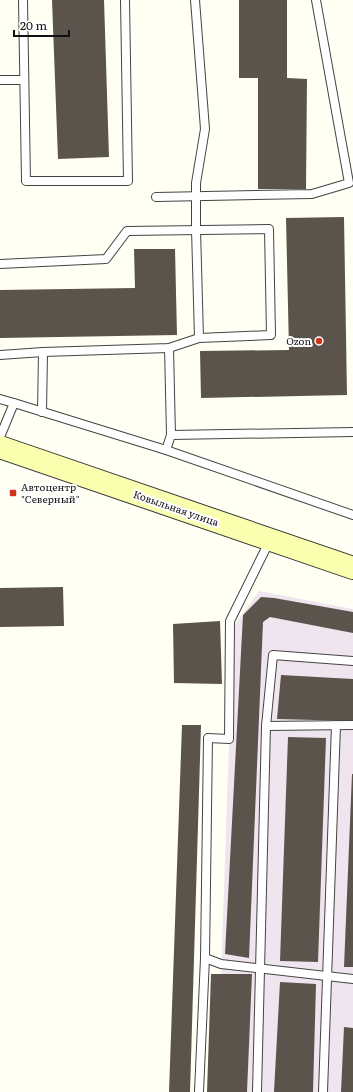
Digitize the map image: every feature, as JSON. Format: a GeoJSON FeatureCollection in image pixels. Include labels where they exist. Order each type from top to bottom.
{"type":"FeatureCollection","features":[{"type":"Feature","properties":{"kind":"main road","name":"Ковыльная улица"},"geometry":{"type":"LineString","coordinates":[[0,448],[353,568]]}},
{"type":"Feature","properties":{"kind":"lane"},"geometry":{"type":"LineString","coordinates":[[23,0],[26,181],[128,182],[125,0]]}},
{"type":"Feature","properties":{"kind":"lane"},"geometry":{"type":"LineString","coordinates":[[195,0],[205,129],[196,183],[199,338]]}},
{"type":"Feature","properties":{"kind":"lane"},"geometry":{"type":"LineString","coordinates":[[156,197],[312,194],[349,183],[316,0]]}},
{"type":"Feature","properties":{"kind":"lane"},"geometry":{"type":"LineString","coordinates":[[0,80],[24,80]]}},
{"type":"Feature","properties":{"kind":"lane"},"geometry":{"type":"LineString","coordinates":[[0,264],[106,259],[127,231],[269,229],[271,335],[199,338],[169,348],[43,352],[0,355]]}},
{"type":"Feature","properties":{"kind":"lane"},"geometry":{"type":"LineString","coordinates":[[166,450],[171,435],[169,348]]}},
{"type":"Feature","properties":{"kind":"lane"},"geometry":{"type":"LineString","coordinates":[[42,412],[43,352]]}},
{"type":"Feature","properties":{"kind":"lane"},"geometry":{"type":"LineString","coordinates":[[0,399],[166,450],[353,515]]}},
{"type":"Feature","properties":{"kind":"lane"},"geometry":{"type":"LineString","coordinates":[[0,437],[14,403]]}},
{"type":"Feature","properties":{"kind":"lane"},"geometry":{"type":"LineString","coordinates":[[171,435],[353,432]]}},
{"type":"Feature","properties":{"kind":"lane"},"geometry":{"type":"LineString","coordinates":[[199,1092],[205,958],[208,738],[229,739],[230,621],[271,540]]}},
{"type":"Feature","properties":{"kind":"lane"},"geometry":{"type":"LineString","coordinates":[[257,1092],[266,726],[273,655],[353,661]]}},
{"type":"Feature","properties":{"kind":"lane"},"geometry":{"type":"LineString","coordinates":[[323,1092],[336,725]]}},
{"type":"Feature","properties":{"kind":"lane"},"geometry":{"type":"LineString","coordinates":[[266,726],[353,725]]}},
{"type":"Feature","properties":{"kind":"lane"},"geometry":{"type":"LineString","coordinates":[[205,958],[221,964],[353,979]]}},
{"type":"Feature","properties":{"kind":"shaded area"},"geometry":{"type":"Polygon","coordinates":[[[259,591],[353,609],[353,1092],[217,1092],[233,627],[259,591]]]}},
{"type":"Feature","properties":{"kind":"building"},"geometry":{"type":"Polygon","coordinates":[[[52,0],[104,0],[109,157],[58,159],[52,0]]]}},
{"type":"Feature","properties":{"kind":"building"},"geometry":{"type":"Polygon","coordinates":[[[239,0],[287,0],[287,78],[307,79],[306,189],[258,189],[258,78],[239,78],[239,0]]]}},
{"type":"Feature","properties":{"kind":"building"},"geometry":{"type":"Polygon","coordinates":[[[344,217],[347,395],[201,398],[200,351],[289,350],[286,218],[344,217]]]}},
{"type":"Feature","properties":{"kind":"building"},"geometry":{"type":"Polygon","coordinates":[[[134,249],[175,249],[177,335],[0,338],[0,290],[135,288],[134,249]]]}},
{"type":"Feature","properties":{"kind":"building"},"geometry":{"type":"Polygon","coordinates":[[[63,587],[64,626],[0,627],[0,588],[63,587]]]}},
{"type":"Feature","properties":{"kind":"building"},"geometry":{"type":"Polygon","coordinates":[[[261,597],[353,612],[353,633],[270,617],[263,622],[249,958],[225,954],[243,615],[261,597]]]}},
{"type":"Feature","properties":{"kind":"building"},"geometry":{"type":"Polygon","coordinates":[[[220,621],[222,684],[174,683],[173,624],[220,621]]]}},
{"type":"Feature","properties":{"kind":"building"},"geometry":{"type":"Polygon","coordinates":[[[281,675],[353,679],[353,721],[277,719],[281,675]]]}},
{"type":"Feature","properties":{"kind":"building"},"geometry":{"type":"Polygon","coordinates":[[[182,725],[201,725],[190,1092],[169,1092],[182,725]]]}},
{"type":"Feature","properties":{"kind":"building"},"geometry":{"type":"Polygon","coordinates":[[[288,737],[326,738],[318,962],[280,961],[288,737]]]}},
{"type":"Feature","properties":{"kind":"building"},"geometry":{"type":"Polygon","coordinates":[[[352,774],[353,967],[344,967],[352,774]]]}},
{"type":"Feature","properties":{"kind":"building"},"geometry":{"type":"Polygon","coordinates":[[[211,974],[252,974],[247,1092],[207,1092],[211,974]]]}},
{"type":"Feature","properties":{"kind":"building"},"geometry":{"type":"Polygon","coordinates":[[[280,982],[316,984],[313,1092],[274,1092],[280,982]]]}},
{"type":"Feature","properties":{"kind":"building"},"geometry":{"type":"Polygon","coordinates":[[[344,1027],[353,1028],[353,1092],[341,1092],[344,1027]]]}},
{"type":"Feature","properties":{"kind":"place","name":"Ozon"},"geometry":{"type":"Point","coordinates":[319,341]}},
{"type":"Feature","properties":{"kind":"place","name":"Автоцентр \"Северный\""},"geometry":{"type":"Point","coordinates":[13,493]}}]}
